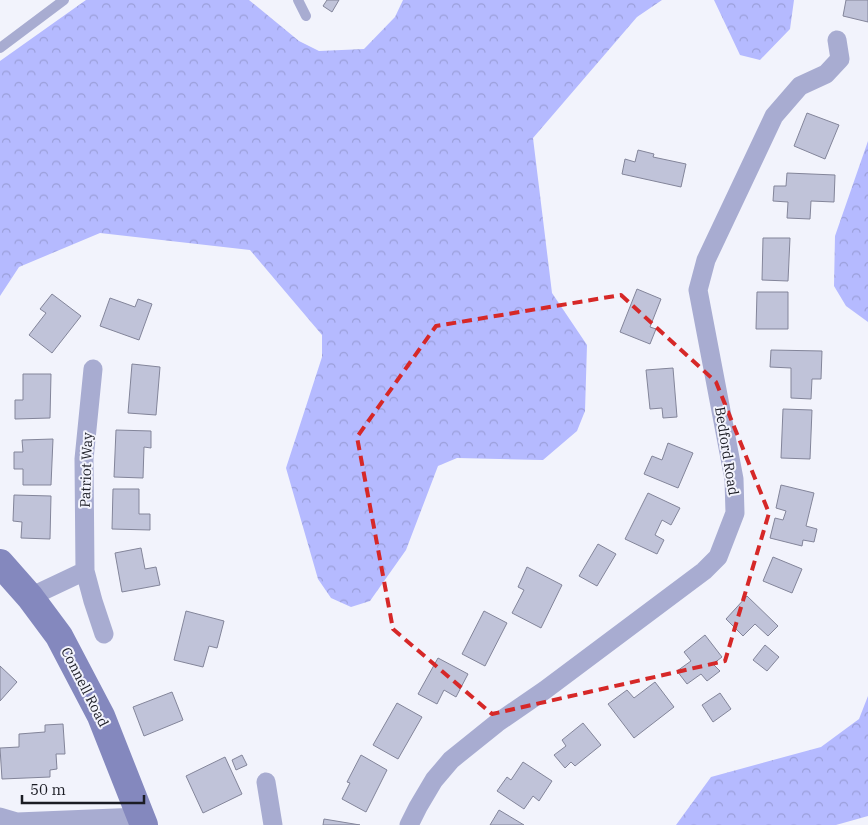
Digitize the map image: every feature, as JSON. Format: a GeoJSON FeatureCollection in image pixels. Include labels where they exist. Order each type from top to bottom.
{"type":"FeatureCollection","features":[{"type":"Feature","properties":{"kind":"main road","name":"Connell Road"},"geometry":{"type":"LineString","coordinates":[[0,563],[30,596],[59,636],[101,716],[142,821]]}},
{"type":"Feature","properties":{"kind":"street","name":"Bedford Road"},"geometry":{"type":"LineString","coordinates":[[409,825],[434,780],[451,760],[497,723],[545,690],[704,572],[718,558],[735,513],[734,479],[698,290],[706,260],[774,116],[800,86],[826,74],[840,59],[837,40]]}},
{"type":"Feature","properties":{"kind":"street","name":"Patriot Way"},"geometry":{"type":"LineString","coordinates":[[93,369],[84,459],[86,571],[93,601],[104,634]]}},
{"type":"Feature","properties":{"kind":"street"},"geometry":{"type":"LineString","coordinates":[[30,596],[86,571]]}},
{"type":"Feature","properties":{"kind":"street"},"geometry":{"type":"LineString","coordinates":[[266,782],[273,825]]}},
{"type":"Feature","properties":{"kind":"street"},"geometry":{"type":"LineString","coordinates":[[0,816],[17,822],[142,821]]}},
{"type":"Feature","properties":{"kind":"lane"},"geometry":{"type":"LineString","coordinates":[[0,48],[64,0]]}},
{"type":"Feature","properties":{"kind":"lane"},"geometry":{"type":"LineString","coordinates":[[298,0],[306,16]]}},
{"type":"Feature","properties":{"kind":"highlighted area"},"geometry":{"type":"Polygon","coordinates":[[[621,295],[716,382],[769,513],[725,661],[492,714],[393,629],[357,437],[436,326],[621,295]]]}},
{"type":"Feature","properties":{"kind":"green space"},"geometry":{"type":"Polygon","coordinates":[[[86,0],[249,0],[299,41],[319,51],[364,49],[395,17],[403,0],[662,0],[637,17],[533,138],[552,293],[587,345],[585,411],[577,431],[543,460],[457,458],[438,466],[406,550],[370,601],[351,607],[331,598],[318,579],[286,468],[322,357],[322,335],[250,250],[100,233],[19,267],[0,296],[0,61],[86,0]]]}},
{"type":"Feature","properties":{"kind":"green space"},"geometry":{"type":"Polygon","coordinates":[[[714,0],[794,0],[790,29],[760,60],[740,55],[714,0]]]}},
{"type":"Feature","properties":{"kind":"green space"},"geometry":{"type":"Polygon","coordinates":[[[868,141],[868,322],[846,306],[834,286],[835,236],[868,141]]]}},
{"type":"Feature","properties":{"kind":"green space"},"geometry":{"type":"Polygon","coordinates":[[[868,696],[868,816],[836,825],[676,825],[711,777],[821,747],[859,719],[868,696]]]}},
{"type":"Feature","properties":{"kind":"building"},"geometry":{"type":"Polygon","coordinates":[[[327,0],[339,0],[332,12],[323,6],[327,0]]]}},
{"type":"Feature","properties":{"kind":"building"},"geometry":{"type":"Polygon","coordinates":[[[846,0],[868,0],[868,22],[843,16],[846,0]]]}},
{"type":"Feature","properties":{"kind":"building"},"geometry":{"type":"Polygon","coordinates":[[[807,113],[839,125],[825,159],[794,146],[807,113]]]}},
{"type":"Feature","properties":{"kind":"building"},"geometry":{"type":"Polygon","coordinates":[[[638,150],[654,154],[653,157],[686,164],[681,187],[622,174],[625,159],[635,162],[638,150]]]}},
{"type":"Feature","properties":{"kind":"building"},"geometry":{"type":"Polygon","coordinates":[[[787,173],[835,175],[834,202],[811,201],[810,219],[787,218],[788,202],[773,201],[774,186],[786,186],[787,173]]]}},
{"type":"Feature","properties":{"kind":"building"},"geometry":{"type":"Polygon","coordinates":[[[763,238],[790,238],[788,281],[762,280],[763,238]]]}},
{"type":"Feature","properties":{"kind":"building"},"geometry":{"type":"Polygon","coordinates":[[[637,289],[661,299],[650,327],[656,329],[650,344],[620,332],[637,289]]]}},
{"type":"Feature","properties":{"kind":"building"},"geometry":{"type":"Polygon","coordinates":[[[757,292],[788,292],[788,329],[756,329],[757,292]]]}},
{"type":"Feature","properties":{"kind":"building"},"geometry":{"type":"Polygon","coordinates":[[[52,294],[81,316],[52,353],[29,335],[46,313],[40,309],[52,294]]]}},
{"type":"Feature","properties":{"kind":"building"},"geometry":{"type":"Polygon","coordinates":[[[110,298],[135,307],[138,299],[152,304],[139,340],[100,326],[110,298]]]}},
{"type":"Feature","properties":{"kind":"building"},"geometry":{"type":"Polygon","coordinates":[[[771,350],[822,351],[821,379],[812,379],[811,399],[791,398],[791,368],[770,367],[771,350]]]}},
{"type":"Feature","properties":{"kind":"building"},"geometry":{"type":"Polygon","coordinates":[[[132,364],[160,367],[156,415],[128,413],[132,364]]]}},
{"type":"Feature","properties":{"kind":"building"},"geometry":{"type":"Polygon","coordinates":[[[673,368],[677,417],[663,418],[662,408],[650,409],[646,370],[673,368]]]}},
{"type":"Feature","properties":{"kind":"building"},"geometry":{"type":"Polygon","coordinates":[[[23,374],[51,374],[50,418],[15,419],[15,400],[23,400],[23,374]]]}},
{"type":"Feature","properties":{"kind":"building"},"geometry":{"type":"Polygon","coordinates":[[[783,409],[812,410],[810,459],[781,458],[783,409]]]}},
{"type":"Feature","properties":{"kind":"building"},"geometry":{"type":"Polygon","coordinates":[[[116,430],[151,431],[151,448],[144,447],[143,478],[114,477],[116,430]]]}},
{"type":"Feature","properties":{"kind":"building"},"geometry":{"type":"Polygon","coordinates":[[[53,439],[51,485],[23,485],[23,469],[14,469],[14,452],[23,452],[22,440],[53,439]]]}},
{"type":"Feature","properties":{"kind":"building"},"geometry":{"type":"Polygon","coordinates":[[[668,443],[693,453],[678,488],[644,474],[652,456],[662,460],[668,443]]]}},
{"type":"Feature","properties":{"kind":"building"},"geometry":{"type":"Polygon","coordinates":[[[781,485],[814,493],[806,526],[817,529],[814,542],[803,540],[802,546],[770,538],[775,518],[783,520],[786,511],[776,508],[781,485]]]}},
{"type":"Feature","properties":{"kind":"building"},"geometry":{"type":"Polygon","coordinates":[[[113,489],[139,489],[139,514],[150,514],[150,530],[112,529],[113,489]]]}},
{"type":"Feature","properties":{"kind":"building"},"geometry":{"type":"Polygon","coordinates":[[[648,493],[680,508],[671,525],[662,520],[655,535],[664,540],[657,554],[625,539],[648,493]]]}},
{"type":"Feature","properties":{"kind":"building"},"geometry":{"type":"Polygon","coordinates":[[[14,495],[51,496],[50,539],[21,538],[22,522],[13,521],[14,495]]]}},
{"type":"Feature","properties":{"kind":"building"},"geometry":{"type":"Polygon","coordinates":[[[598,544],[616,554],[597,586],[579,576],[598,544]]]}},
{"type":"Feature","properties":{"kind":"building"},"geometry":{"type":"Polygon","coordinates":[[[141,548],[145,569],[156,567],[160,585],[122,592],[115,553],[141,548]]]}},
{"type":"Feature","properties":{"kind":"building"},"geometry":{"type":"Polygon","coordinates":[[[773,557],[802,569],[792,593],[763,581],[773,557]]]}},
{"type":"Feature","properties":{"kind":"building"},"geometry":{"type":"Polygon","coordinates":[[[527,567],[562,585],[541,628],[512,613],[524,590],[518,587],[527,567]]]}},
{"type":"Feature","properties":{"kind":"building"},"geometry":{"type":"Polygon","coordinates":[[[747,596],[778,626],[768,636],[755,624],[743,636],[726,619],[747,596]]]}},
{"type":"Feature","properties":{"kind":"building"},"geometry":{"type":"Polygon","coordinates":[[[186,611],[224,621],[217,648],[209,646],[203,667],[174,660],[186,611]]]}},
{"type":"Feature","properties":{"kind":"building"},"geometry":{"type":"Polygon","coordinates":[[[484,611],[507,623],[485,666],[462,654],[484,611]]]}},
{"type":"Feature","properties":{"kind":"building"},"geometry":{"type":"Polygon","coordinates":[[[705,635],[722,657],[713,664],[720,671],[707,681],[701,674],[687,684],[677,671],[691,661],[684,652],[705,635]]]}},
{"type":"Feature","properties":{"kind":"building"},"geometry":{"type":"Polygon","coordinates":[[[765,645],[779,657],[767,671],[753,660],[765,645]]]}},
{"type":"Feature","properties":{"kind":"building"},"geometry":{"type":"Polygon","coordinates":[[[438,658],[468,674],[456,697],[444,690],[437,704],[418,694],[438,658]]]}},
{"type":"Feature","properties":{"kind":"building"},"geometry":{"type":"Polygon","coordinates":[[[0,666],[17,682],[0,701],[0,666]]]}},
{"type":"Feature","properties":{"kind":"building"},"geometry":{"type":"Polygon","coordinates":[[[655,682],[674,707],[634,738],[608,704],[627,690],[634,698],[655,682]]]}},
{"type":"Feature","properties":{"kind":"building"},"geometry":{"type":"Polygon","coordinates":[[[172,692],[183,720],[144,736],[133,707],[172,692]]]}},
{"type":"Feature","properties":{"kind":"building"},"geometry":{"type":"Polygon","coordinates":[[[720,693],[731,709],[713,722],[702,705],[720,693]]]}},
{"type":"Feature","properties":{"kind":"building"},"geometry":{"type":"Polygon","coordinates":[[[397,703],[422,717],[398,759],[373,745],[397,703]]]}},
{"type":"Feature","properties":{"kind":"building"},"geometry":{"type":"Polygon","coordinates":[[[583,723],[601,745],[575,766],[571,762],[565,768],[554,755],[566,746],[562,740],[583,723]]]}},
{"type":"Feature","properties":{"kind":"building"},"geometry":{"type":"Polygon","coordinates":[[[63,724],[65,754],[56,754],[57,769],[50,770],[50,777],[2,779],[0,748],[19,747],[19,734],[45,732],[45,725],[63,724]]]}},
{"type":"Feature","properties":{"kind":"building"},"geometry":{"type":"Polygon","coordinates":[[[242,755],[247,765],[236,770],[232,760],[242,755]]]}},
{"type":"Feature","properties":{"kind":"building"},"geometry":{"type":"Polygon","coordinates":[[[361,755],[387,770],[366,812],[342,799],[350,783],[347,782],[361,755]]]}},
{"type":"Feature","properties":{"kind":"building"},"geometry":{"type":"Polygon","coordinates":[[[225,757],[242,794],[203,813],[186,776],[225,757]]]}},
{"type":"Feature","properties":{"kind":"building"},"geometry":{"type":"Polygon","coordinates":[[[523,762],[552,781],[539,801],[533,796],[524,809],[497,791],[507,777],[511,780],[523,762]]]}},
{"type":"Feature","properties":{"kind":"building"},"geometry":{"type":"Polygon","coordinates":[[[499,810],[524,825],[490,825],[499,810]]]}},
{"type":"Feature","properties":{"kind":"building"},"geometry":{"type":"Polygon","coordinates":[[[324,819],[360,825],[323,825],[324,819]]]}}]}
